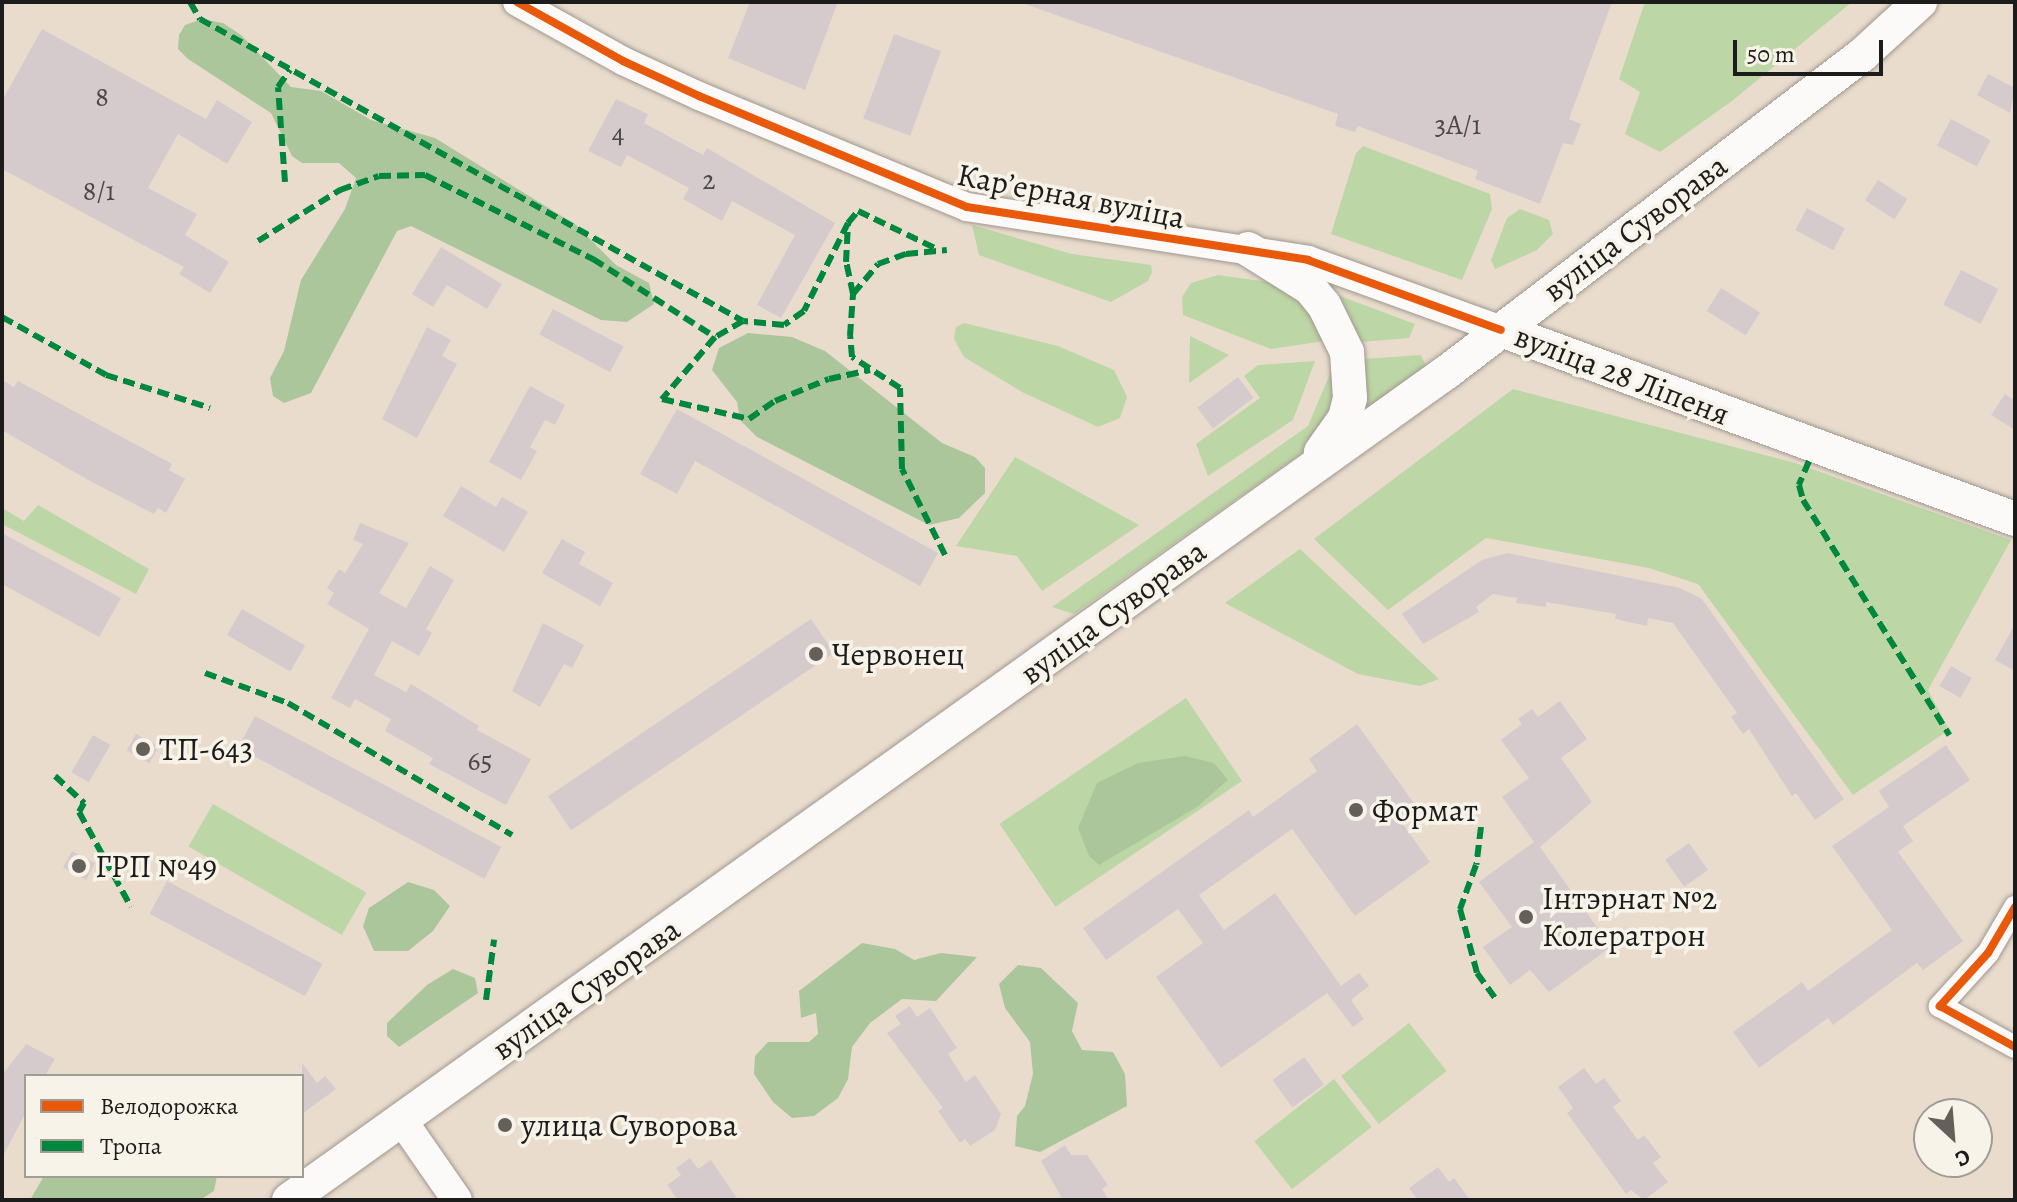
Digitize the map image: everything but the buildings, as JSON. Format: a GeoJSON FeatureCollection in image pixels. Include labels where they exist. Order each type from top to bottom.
{"type":"FeatureCollection","features":[{"type":"Feature","properties":{"kind":"main road","name":"вуліца Суворава"},"geometry":{"type":"LineString","coordinates":[[289,1200],[1501,330],[1862,55],[1920,2]]}},
{"type":"Feature","properties":{"kind":"main road"},"geometry":{"type":"LineString","coordinates":[[1248,249],[1310,288],[1324,305],[1347,352],[1345,418],[1290,484]]}},
{"type":"Feature","properties":{"kind":"main road","name":"вуліца 28 Ліпеня"},"geometry":{"type":"LineString","coordinates":[[1501,330],[1620,356],[2015,497]]}},
{"type":"Feature","properties":{"kind":"main road","name":"вуліца 28 Ліпеня"},"geometry":{"type":"LineString","coordinates":[[1501,330],[2015,519]]}},
{"type":"Feature","properties":{"kind":"main road"},"geometry":{"type":"LineString","coordinates":[[401,1119],[457,1200]]}},
{"type":"Feature","properties":{"kind":"street","name":"Карʼерная вуліца"},"geometry":{"type":"LineString","coordinates":[[517,2],[623,61],[699,96],[967,207],[1308,260],[1501,330]]}},
{"type":"Feature","properties":{"kind":"street"},"geometry":{"type":"LineString","coordinates":[[2015,907],[1988,953],[1940,1006],[2015,1047]]}},
{"type":"Feature","properties":{"kind":"green space"},"geometry":{"type":"Polygon","coordinates":[[[1645,2],[1852,2],[1732,101],[1660,152],[1625,134],[1640,92],[1619,79],[1645,2]]]}},
{"type":"Feature","properties":{"kind":"green space"},"geometry":{"type":"Polygon","coordinates":[[[202,19],[223,23],[241,35],[291,87],[321,91],[371,120],[435,138],[576,225],[616,265],[649,283],[654,304],[627,322],[601,320],[411,226],[397,231],[311,393],[284,403],[273,396],[270,378],[284,351],[301,280],[345,209],[356,178],[339,163],[302,163],[292,156],[271,113],[188,59],[178,49],[179,35],[185,25],[202,19]]]}},
{"type":"Feature","properties":{"kind":"green space"},"geometry":{"type":"Polygon","coordinates":[[[1363,146],[1490,194],[1492,209],[1462,280],[1331,234],[1356,153],[1363,146]]]}},
{"type":"Feature","properties":{"kind":"green space"},"geometry":{"type":"Polygon","coordinates":[[[1520,209],[1549,220],[1553,234],[1537,250],[1495,269],[1491,260],[1507,218],[1520,209]]]}},
{"type":"Feature","properties":{"kind":"green space"},"geometry":{"type":"Polygon","coordinates":[[[972,225],[1072,254],[1151,265],[1152,272],[1148,281],[1111,302],[979,255],[972,225]]]}},
{"type":"Feature","properties":{"kind":"green space"},"geometry":{"type":"Polygon","coordinates":[[[1218,275],[1283,284],[1301,293],[1331,340],[1271,349],[1183,315],[1182,297],[1191,283],[1218,275]]]}},
{"type":"Feature","properties":{"kind":"green space"},"geometry":{"type":"Polygon","coordinates":[[[1340,296],[1415,324],[1409,338],[1361,342],[1340,296]]]}},
{"type":"Feature","properties":{"kind":"green space"},"geometry":{"type":"Polygon","coordinates":[[[964,323],[1058,346],[1114,370],[1127,397],[1120,418],[1098,427],[1022,392],[964,357],[954,339],[956,327],[964,323]]]}},
{"type":"Feature","properties":{"kind":"green space"},"geometry":{"type":"Polygon","coordinates":[[[748,333],[792,337],[825,351],[942,443],[975,457],[985,468],[985,493],[959,518],[929,525],[757,437],[740,420],[737,402],[712,370],[719,348],[748,333]]]}},
{"type":"Feature","properties":{"kind":"green space"},"geometry":{"type":"Polygon","coordinates":[[[1190,336],[1229,355],[1189,383],[1190,336]]]}},
{"type":"Feature","properties":{"kind":"green space"},"geometry":{"type":"Polygon","coordinates":[[[1421,355],[1426,366],[1367,408],[1364,359],[1421,355]]]}},
{"type":"Feature","properties":{"kind":"green space"},"geometry":{"type":"Polygon","coordinates":[[[1315,361],[1293,420],[1208,476],[1196,444],[1260,398],[1244,376],[1258,365],[1315,361]]]}},
{"type":"Feature","properties":{"kind":"green space"},"geometry":{"type":"Polygon","coordinates":[[[1335,362],[1343,398],[1309,448],[1074,614],[1052,607],[1308,426],[1335,362]]]}},
{"type":"Feature","properties":{"kind":"green space"},"geometry":{"type":"Polygon","coordinates":[[[1513,389],[1795,463],[2011,540],[1928,690],[1949,730],[1853,795],[1698,584],[1649,568],[1486,538],[1388,610],[1314,539],[1513,389]]]}},
{"type":"Feature","properties":{"kind":"green space"},"geometry":{"type":"Polygon","coordinates":[[[1015,457],[1139,525],[1042,591],[1017,556],[956,546],[1015,457]]]}},
{"type":"Feature","properties":{"kind":"green space"},"geometry":{"type":"Polygon","coordinates":[[[38,505],[149,569],[136,594],[2,524],[2,508],[24,521],[38,505]]]}},
{"type":"Feature","properties":{"kind":"green space"},"geometry":{"type":"Polygon","coordinates":[[[1300,549],[1439,679],[1420,686],[1358,674],[1225,603],[1300,549]]]}},
{"type":"Feature","properties":{"kind":"green space"},"geometry":{"type":"Polygon","coordinates":[[[1186,698],[1242,781],[1055,907],[999,824],[1186,698]]]}},
{"type":"Feature","properties":{"kind":"green space"},"geometry":{"type":"Polygon","coordinates":[[[1185,756],[1214,763],[1228,780],[1197,807],[1099,865],[1089,856],[1078,828],[1097,783],[1138,763],[1185,756]]]}},
{"type":"Feature","properties":{"kind":"green space"},"geometry":{"type":"Polygon","coordinates":[[[213,804],[366,892],[342,935],[188,846],[213,804]]]}},
{"type":"Feature","properties":{"kind":"green space"},"geometry":{"type":"Polygon","coordinates":[[[408,882],[434,890],[450,906],[433,931],[408,951],[374,951],[363,926],[369,908],[408,882]]]}},
{"type":"Feature","properties":{"kind":"green space"},"geometry":{"type":"Polygon","coordinates":[[[862,943],[895,949],[914,960],[941,953],[977,957],[936,1001],[902,999],[870,1023],[852,1047],[848,1079],[838,1098],[814,1116],[792,1118],[773,1102],[754,1074],[755,1056],[768,1042],[809,1042],[818,1034],[816,1013],[801,1018],[799,991],[862,943]]]}},
{"type":"Feature","properties":{"kind":"green space"},"geometry":{"type":"Polygon","coordinates":[[[1018,965],[1041,968],[1078,1003],[1072,1031],[1082,1050],[1113,1052],[1125,1074],[1127,1106],[1040,1152],[1015,1146],[1017,1116],[1025,1106],[1033,1074],[1030,1042],[1005,1008],[999,984],[1018,965]]]}},
{"type":"Feature","properties":{"kind":"green space"},"geometry":{"type":"Polygon","coordinates":[[[453,969],[475,978],[478,993],[399,1047],[387,1036],[387,1023],[427,985],[453,969]]]}},
{"type":"Feature","properties":{"kind":"green space"},"geometry":{"type":"Polygon","coordinates":[[[1409,1023],[1447,1071],[1379,1124],[1341,1076],[1409,1023]]]}},
{"type":"Feature","properties":{"kind":"green space"},"geometry":{"type":"Polygon","coordinates":[[[1334,1079],[1372,1127],[1292,1189],[1254,1141],[1334,1079]]]}},
{"type":"Feature","properties":{"kind":"green space"},"geometry":{"type":"Polygon","coordinates":[[[43,1178],[217,1178],[214,1191],[200,1200],[30,1200],[43,1178]]]}},
{"type":"Feature","properties":{"kind":"marked path"},"geometry":{"type":"LineString","coordinates":[[190,2],[200,19],[743,321]]}},
{"type":"Feature","properties":{"kind":"marked path"},"geometry":{"type":"LineString","coordinates":[[285,182],[278,87],[290,70]]}},
{"type":"Feature","properties":{"kind":"marked path"},"geometry":{"type":"LineString","coordinates":[[258,241],[340,190],[379,176],[425,175],[593,259],[715,337]]}},
{"type":"Feature","properties":{"kind":"marked path"},"geometry":{"type":"LineString","coordinates":[[853,294],[846,262],[848,223],[858,211],[935,248]]}},
{"type":"Feature","properties":{"kind":"marked path"},"geometry":{"type":"LineString","coordinates":[[848,223],[804,311],[784,325],[743,321],[715,337],[662,399],[749,419],[775,401],[829,379],[870,370]]}},
{"type":"Feature","properties":{"kind":"marked path"},"geometry":{"type":"LineString","coordinates":[[945,555],[902,469],[900,388],[852,357],[850,336],[853,294],[878,264],[906,254],[947,250]]}},
{"type":"Feature","properties":{"kind":"marked path"},"geometry":{"type":"LineString","coordinates":[[2,317],[106,375],[210,408]]}},
{"type":"Feature","properties":{"kind":"marked path"},"geometry":{"type":"LineString","coordinates":[[1809,461],[1799,485],[1803,500],[1949,735]]}},
{"type":"Feature","properties":{"kind":"marked path"},"geometry":{"type":"LineString","coordinates":[[205,673],[288,703],[512,835]]}},
{"type":"Feature","properties":{"kind":"marked path"},"geometry":{"type":"LineString","coordinates":[[55,776],[84,803],[79,812],[131,907]]}},
{"type":"Feature","properties":{"kind":"marked path"},"geometry":{"type":"LineString","coordinates":[[1481,827],[1476,865],[1460,909],[1477,973],[1496,999]]}},
{"type":"Feature","properties":{"kind":"marked path"},"geometry":{"type":"LineString","coordinates":[[486,1000],[494,940]]}},
{"type":"Feature","properties":{"kind":"cycle path"},"geometry":{"type":"LineString","coordinates":[[517,2],[623,61],[699,96],[967,207],[1308,260],[1501,330]]}},
{"type":"Feature","properties":{"kind":"cycle path"},"geometry":{"type":"LineString","coordinates":[[2015,907],[1988,953],[1940,1006],[2015,1047]]}},
{"type":"Feature","properties":{"kind":"place","name":"Червонец"},"geometry":{"type":"Point","coordinates":[816,654]}},
{"type":"Feature","properties":{"kind":"place","name":"ТП-643"},"geometry":{"type":"Point","coordinates":[143,749]}},
{"type":"Feature","properties":{"kind":"place","name":"Формат"},"geometry":{"type":"Point","coordinates":[1356,810]}},
{"type":"Feature","properties":{"kind":"place","name":"ГРП №49"},"geometry":{"type":"Point","coordinates":[79,866]}},
{"type":"Feature","properties":{"kind":"place","name":"Інтэрнат №2 Колератрон"},"geometry":{"type":"Point","coordinates":[1526,917]}},
{"type":"Feature","properties":{"kind":"place","name":"улица Суворова"},"geometry":{"type":"Point","coordinates":[505,1125]}}]}
